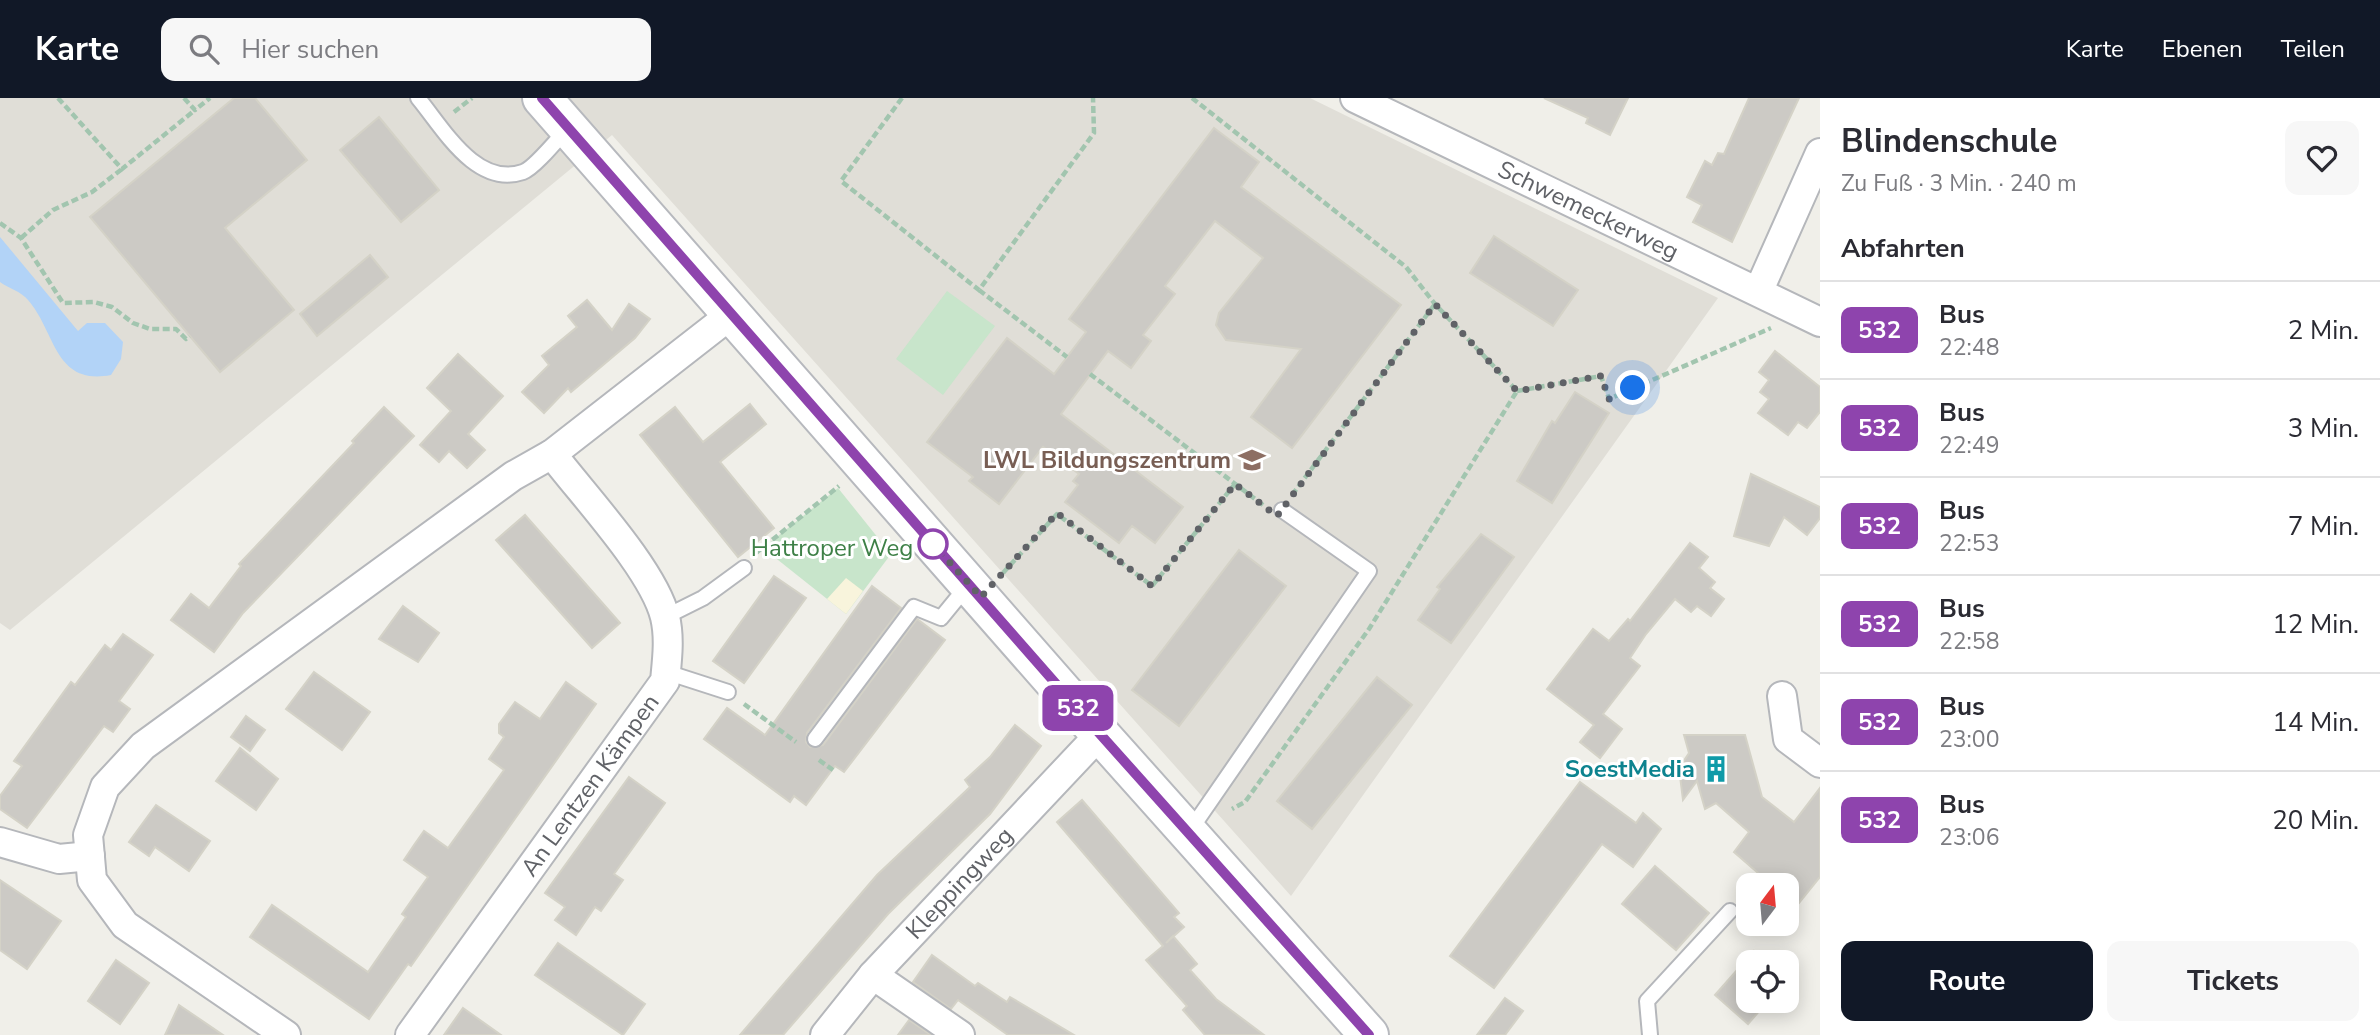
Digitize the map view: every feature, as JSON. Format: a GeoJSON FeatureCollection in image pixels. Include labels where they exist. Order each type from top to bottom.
{"type":"FeatureCollection","features":[{"type":"Feature","properties":{"kind":"main road"},"geometry":{"type":"LineString","coordinates":[[542,98],[1188,834],[1369,1035]]}},
{"type":"Feature","properties":{"kind":"street","name":"Schwemeckerweg"},"geometry":{"type":"LineString","coordinates":[[1355,98],[1759,290],[1812,318]]}},
{"type":"Feature","properties":{"kind":"street"},"geometry":{"type":"LineString","coordinates":[[1759,290],[1820,153]]}},
{"type":"Feature","properties":{"kind":"street"},"geometry":{"type":"LineString","coordinates":[[286,1035],[125,925],[92,880],[88,835],[105,787],[143,747],[513,476],[552,453],[733,313]]}},
{"type":"Feature","properties":{"kind":"street","name":"An Lentzen Kämpen"},"geometry":{"type":"LineString","coordinates":[[410,1035],[665,681],[668,653],[665,617],[651,581],[552,453]]}},
{"type":"Feature","properties":{"kind":"street"},"geometry":{"type":"LineString","coordinates":[[1782,696],[1788,739],[1820,763]]}},
{"type":"Feature","properties":{"kind":"street","name":"Kleppingweg"},"geometry":{"type":"LineString","coordinates":[[825,1035],[873,975],[1065,767],[1100,734]]}},
{"type":"Feature","properties":{"kind":"street"},"geometry":{"type":"LineString","coordinates":[[0,842],[59,859],[90,856]]}},
{"type":"Feature","properties":{"kind":"street"},"geometry":{"type":"LineString","coordinates":[[873,975],[960,1035]]}},
{"type":"Feature","properties":{"kind":"lane"},"geometry":{"type":"LineString","coordinates":[[418,98],[472,163],[498,174],[524,172],[569,128]]}},
{"type":"Feature","properties":{"kind":"lane"},"geometry":{"type":"LineString","coordinates":[[1188,834],[1369,571],[1282,510]]}},
{"type":"Feature","properties":{"kind":"lane"},"geometry":{"type":"LineString","coordinates":[[665,617],[703,598],[744,568]]}},
{"type":"Feature","properties":{"kind":"lane"},"geometry":{"type":"LineString","coordinates":[[815,738],[914,607],[942,618],[975,590]]}},
{"type":"Feature","properties":{"kind":"lane"},"geometry":{"type":"LineString","coordinates":[[666,672],[729,692]]}},
{"type":"Feature","properties":{"kind":"lane"},"geometry":{"type":"LineString","coordinates":[[1650,1035],[1647,1001],[1730,911]]}},
{"type":"Feature","properties":{"kind":"path"},"geometry":{"type":"LineString","coordinates":[[59,98],[122,169]]}},
{"type":"Feature","properties":{"kind":"path"},"geometry":{"type":"LineString","coordinates":[[184,98],[195,110]]}},
{"type":"Feature","properties":{"kind":"path"},"geometry":{"type":"LineString","coordinates":[[21,238],[52,210],[92,192],[210,98]]}},
{"type":"Feature","properties":{"kind":"path"},"geometry":{"type":"LineString","coordinates":[[901,98],[841,181],[1067,357]]}},
{"type":"Feature","properties":{"kind":"path"},"geometry":{"type":"LineString","coordinates":[[979,289],[1094,133],[1093,98]]}},
{"type":"Feature","properties":{"kind":"path"},"geometry":{"type":"LineString","coordinates":[[1192,98],[1406,267],[1435,304],[1517,391]]}},
{"type":"Feature","properties":{"kind":"path"},"geometry":{"type":"LineString","coordinates":[[0,223],[21,238],[63,303],[94,302],[112,307],[133,323],[149,329],[176,329],[186,339],[189,336]]}},
{"type":"Feature","properties":{"kind":"path"},"geometry":{"type":"LineString","coordinates":[[1090,374],[1277,516],[1435,304]]}},
{"type":"Feature","properties":{"kind":"path"},"geometry":{"type":"LineString","coordinates":[[1188,834],[1245,802],[1369,629],[1517,391],[1601,376],[1609,399],[1812,318]]}},
{"type":"Feature","properties":{"kind":"path"},"geometry":{"type":"LineString","coordinates":[[744,568],[761,547],[864,466]]}},
{"type":"Feature","properties":{"kind":"path"},"geometry":{"type":"LineString","coordinates":[[975,590],[1057,513],[1152,586],[1235,484]]}},
{"type":"Feature","properties":{"kind":"path"},"geometry":{"type":"LineString","coordinates":[[729,692],[802,747]]}},
{"type":"Feature","properties":{"kind":"path"},"geometry":{"type":"LineString","coordinates":[[812,754],[833,770]]}},
{"type":"Feature","properties":{"kind":"shaded area","name":"LWL Bildungszentrum"},"geometry":{"type":"Polygon","coordinates":[[[0,98],[1310,98],[1718,298],[1291,896],[612,135],[10,630],[0,623],[0,98]]]}},
{"type":"Feature","properties":{"kind":"green space"},"geometry":{"type":"Polygon","coordinates":[[[947,291],[995,326],[943,395],[896,359],[947,291]]]}},
{"type":"Feature","properties":{"kind":"green space","name":"Hattroper Weg"},"geometry":{"type":"Polygon","coordinates":[[[838,488],[891,554],[846,614],[763,548],[838,488]]]}},
{"type":"Feature","properties":{"kind":"sand"},"geometry":{"type":"Polygon","coordinates":[[[846,578],[863,591],[846,614],[827,599],[846,578]]]}},
{"type":"Feature","properties":{"kind":"water"},"geometry":{"type":"Polygon","coordinates":[[[0,237],[78,331],[87,323],[105,323],[123,342],[121,359],[111,375],[92,376],[67,365],[28,300],[0,282],[0,237]]]}},
{"type":"Feature","properties":{"kind":"building"},"geometry":{"type":"Polygon","coordinates":[[[234,98],[255,98],[307,160],[225,228],[294,310],[220,372],[90,217],[234,98]]]}},
{"type":"Feature","properties":{"kind":"building"},"geometry":{"type":"Polygon","coordinates":[[[1544,98],[1628,98],[1610,135],[1586,123],[1588,118],[1544,98]]]}},
{"type":"Feature","properties":{"kind":"building"},"geometry":{"type":"Polygon","coordinates":[[[1749,98],[1799,98],[1732,242],[1693,222],[1702,205],[1687,197],[1705,161],[1712,165],[1718,153],[1724,154],[1749,98]]]}},
{"type":"Feature","properties":{"kind":"building"},"geometry":{"type":"Polygon","coordinates":[[[379,117],[439,190],[401,222],[340,150],[379,117]]]}},
{"type":"Feature","properties":{"kind":"building"},"geometry":{"type":"Polygon","coordinates":[[[1214,128],[1259,162],[1241,187],[1401,305],[1292,448],[1251,417],[1301,349],[1226,340],[1216,325],[1219,313],[1263,258],[1215,221],[1165,286],[1175,294],[1143,335],[1151,341],[1131,368],[1108,351],[1061,414],[1183,507],[1155,543],[1132,526],[1119,543],[1065,502],[1078,485],[1073,481],[1079,474],[1043,447],[999,504],[969,481],[973,477],[927,442],[1007,338],[1054,374],[1086,332],[1069,319],[1214,128]]]}},
{"type":"Feature","properties":{"kind":"building"},"geometry":{"type":"Polygon","coordinates":[[[1494,236],[1578,290],[1553,326],[1470,273],[1494,236]]]}},
{"type":"Feature","properties":{"kind":"building"},"geometry":{"type":"Polygon","coordinates":[[[370,255],[388,277],[317,336],[300,314],[370,255]]]}},
{"type":"Feature","properties":{"kind":"building"},"geometry":{"type":"Polygon","coordinates":[[[587,300],[612,330],[629,304],[650,319],[635,338],[571,392],[568,388],[544,413],[522,392],[549,365],[542,356],[577,327],[568,316],[587,300]]]}},
{"type":"Feature","properties":{"kind":"building"},"geometry":{"type":"Polygon","coordinates":[[[1775,351],[1820,387],[1820,412],[1807,428],[1798,422],[1788,435],[1758,413],[1769,399],[1760,392],[1769,380],[1759,372],[1775,351]]]}},
{"type":"Feature","properties":{"kind":"building"},"geometry":{"type":"Polygon","coordinates":[[[458,354],[503,396],[468,434],[485,450],[467,468],[449,451],[439,462],[420,445],[451,411],[427,388],[458,354]]]}},
{"type":"Feature","properties":{"kind":"building"},"geometry":{"type":"Polygon","coordinates":[[[1575,392],[1609,413],[1552,503],[1517,481],[1552,421],[1555,423],[1575,392]]]}},
{"type":"Feature","properties":{"kind":"building"},"geometry":{"type":"Polygon","coordinates":[[[750,404],[766,424],[720,462],[774,528],[738,557],[640,435],[675,407],[703,442],[750,404]]]}},
{"type":"Feature","properties":{"kind":"building"},"geometry":{"type":"Polygon","coordinates":[[[384,407],[414,436],[243,613],[214,652],[171,620],[191,594],[209,608],[241,566],[239,564],[354,443],[352,441],[384,407]]]}},
{"type":"Feature","properties":{"kind":"building"},"geometry":{"type":"Polygon","coordinates":[[[1751,474],[1820,507],[1820,518],[1807,535],[1784,517],[1769,546],[1734,536],[1751,474]]]}},
{"type":"Feature","properties":{"kind":"building"},"geometry":{"type":"Polygon","coordinates":[[[525,515],[620,623],[592,648],[496,540],[525,515]]]}},
{"type":"Feature","properties":{"kind":"building"},"geometry":{"type":"Polygon","coordinates":[[[1481,534],[1514,557],[1451,643],[1418,620],[1440,589],[1437,587],[1481,534]]]}},
{"type":"Feature","properties":{"kind":"building"},"geometry":{"type":"Polygon","coordinates":[[[1690,543],[1708,557],[1699,568],[1715,582],[1710,588],[1724,599],[1711,616],[1697,606],[1691,612],[1675,599],[1646,634],[1630,658],[1640,666],[1603,714],[1622,729],[1600,758],[1580,742],[1594,725],[1547,689],[1593,629],[1609,641],[1628,619],[1630,621],[1690,543]]]}},
{"type":"Feature","properties":{"kind":"building"},"geometry":{"type":"Polygon","coordinates":[[[1239,550],[1286,586],[1179,726],[1132,690],[1239,550]]]}},
{"type":"Feature","properties":{"kind":"building"},"geometry":{"type":"Polygon","coordinates":[[[774,576],[806,598],[744,683],[713,661],[774,576]]]}},
{"type":"Feature","properties":{"kind":"building"},"geometry":{"type":"Polygon","coordinates":[[[872,586],[901,608],[807,733],[806,742],[810,747],[823,745],[917,619],[945,640],[844,772],[835,766],[806,805],[794,796],[790,802],[704,739],[727,708],[765,735],[872,586]]]}},
{"type":"Feature","properties":{"kind":"building"},"geometry":{"type":"Polygon","coordinates":[[[403,606],[439,633],[418,662],[379,639],[403,606]]]}},
{"type":"Feature","properties":{"kind":"building"},"geometry":{"type":"Polygon","coordinates":[[[123,634],[153,655],[119,701],[130,709],[113,732],[104,726],[27,828],[0,809],[0,796],[22,766],[14,761],[71,682],[75,685],[105,645],[111,650],[123,634]]]}},
{"type":"Feature","properties":{"kind":"building"},"geometry":{"type":"Polygon","coordinates":[[[314,672],[370,712],[342,750],[286,709],[314,672]]]}},
{"type":"Feature","properties":{"kind":"building"},"geometry":{"type":"Polygon","coordinates":[[[1377,677],[1412,705],[1312,829],[1277,801],[1377,677]]]}},
{"type":"Feature","properties":{"kind":"building"},"geometry":{"type":"Polygon","coordinates":[[[566,682],[596,704],[411,966],[408,964],[369,1019],[250,937],[272,905],[368,972],[406,917],[402,914],[428,877],[404,860],[414,845],[424,831],[448,848],[504,770],[489,759],[504,737],[499,733],[499,724],[515,702],[540,719],[566,682]]]}},
{"type":"Feature","properties":{"kind":"building"},"geometry":{"type":"Polygon","coordinates":[[[246,716],[265,730],[250,751],[231,737],[246,716]]]}},
{"type":"Feature","properties":{"kind":"building"},"geometry":{"type":"Polygon","coordinates":[[[1015,725],[1041,746],[990,814],[888,914],[783,1035],[740,1035],[877,875],[970,787],[965,780],[990,757],[1015,725]]]}},
{"type":"Feature","properties":{"kind":"building"},"geometry":{"type":"Polygon","coordinates":[[[1684,735],[1745,735],[1762,797],[1794,822],[1820,788],[1820,877],[1799,903],[1799,873],[1758,873],[1734,852],[1749,832],[1716,803],[1705,809],[1697,781],[1683,800],[1679,768],[1689,753],[1684,735]]]}},
{"type":"Feature","properties":{"kind":"building"},"geometry":{"type":"Polygon","coordinates":[[[240,748],[278,779],[256,810],[216,781],[240,748]]]}},
{"type":"Feature","properties":{"kind":"building"},"geometry":{"type":"Polygon","coordinates":[[[629,777],[665,803],[614,874],[623,880],[601,911],[595,907],[576,935],[555,920],[565,907],[545,893],[629,777]]]}},
{"type":"Feature","properties":{"kind":"building"},"geometry":{"type":"Polygon","coordinates":[[[1580,782],[1636,823],[1643,813],[1661,829],[1633,867],[1602,844],[1494,988],[1450,956],[1580,782]]]}},
{"type":"Feature","properties":{"kind":"building"},"geometry":{"type":"Polygon","coordinates":[[[1082,800],[1179,913],[1174,917],[1184,927],[1173,936],[1197,964],[1190,970],[1216,999],[1264,1035],[1205,1035],[1183,1010],[1187,1006],[1146,960],[1163,946],[1057,822],[1082,800]]]}},
{"type":"Feature","properties":{"kind":"building"},"geometry":{"type":"Polygon","coordinates":[[[156,805],[210,841],[189,871],[155,847],[149,856],[129,842],[156,805]]]}},
{"type":"Feature","properties":{"kind":"building"},"geometry":{"type":"Polygon","coordinates":[[[1655,866],[1709,913],[1676,950],[1622,904],[1655,866]]]}},
{"type":"Feature","properties":{"kind":"building"},"geometry":{"type":"Polygon","coordinates":[[[0,880],[61,921],[27,969],[0,950],[0,880]]]}},
{"type":"Feature","properties":{"kind":"building"},"geometry":{"type":"Polygon","coordinates":[[[558,943],[645,1004],[623,1035],[535,975],[558,943]]]}},
{"type":"Feature","properties":{"kind":"building"},"geometry":{"type":"Polygon","coordinates":[[[932,955],[975,986],[978,983],[1007,1002],[1010,997],[1074,1035],[1008,1035],[958,1000],[951,1009],[913,982],[932,955]]]}},
{"type":"Feature","properties":{"kind":"building"},"geometry":{"type":"Polygon","coordinates":[[[116,960],[149,983],[120,1024],[88,1001],[116,960]]]}},
{"type":"Feature","properties":{"kind":"building"},"geometry":{"type":"Polygon","coordinates":[[[1736,971],[1736,1013],[1758,1013],[1748,1024],[1715,995],[1736,971]]]}},
{"type":"Feature","properties":{"kind":"building"},"geometry":{"type":"Polygon","coordinates":[[[1505,998],[1523,1011],[1505,1035],[1477,1035],[1505,998]]]}},
{"type":"Feature","properties":{"kind":"building"},"geometry":{"type":"Polygon","coordinates":[[[179,1005],[223,1035],[165,1035],[179,1005]]]}},
{"type":"Feature","properties":{"kind":"building"},"geometry":{"type":"Polygon","coordinates":[[[463,1008],[501,1035],[444,1035],[463,1008]]]}},
{"type":"Feature","properties":{"kind":"building"},"geometry":{"type":"Polygon","coordinates":[[[909,1020],[931,1035],[898,1035],[909,1020]]]}},
{"type":"Feature","properties":{"kind":"bus line","name":"532"},"geometry":{"type":"LineString","coordinates":[[542,98],[1188,834],[1369,1035]]}},
{"type":"Feature","properties":{"kind":"place","name":"LWL Bildungszentrum"},"geometry":{"type":"Point","coordinates":[1252,460]}},
{"type":"Feature","properties":{"kind":"place","name":"SoestMedia"},"geometry":{"type":"Point","coordinates":[1716,769]}},
{"type":"Feature","properties":{"kind":"route"},"geometry":{"type":"LineString","coordinates":[[933,544],[981,597],[1057,513],[1152,586],[1235,484],[1277,516],[1435,304],[1517,391],[1601,376],[1609,399],[1633,388]]}}]}
